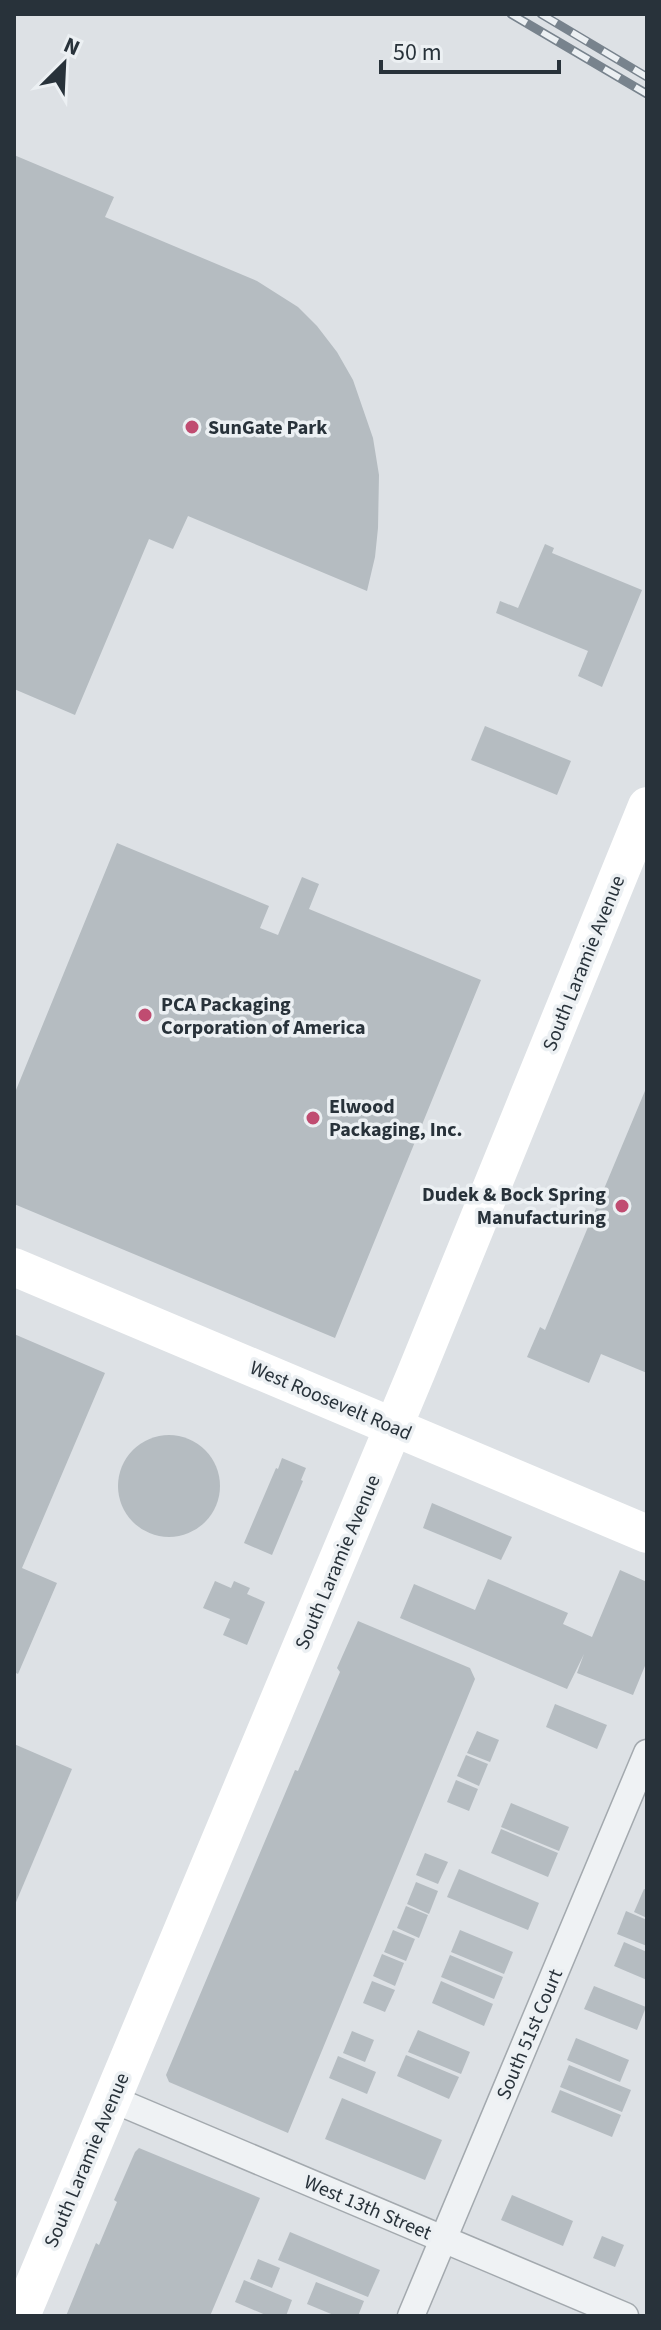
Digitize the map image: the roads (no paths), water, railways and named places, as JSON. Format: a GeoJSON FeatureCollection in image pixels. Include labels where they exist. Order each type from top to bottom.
{"type":"FeatureCollection","features":[{"type":"Feature","properties":{"kind":"main road","name":"South Laramie Avenue"},"geometry":{"type":"LineString","coordinates":[[21,2316],[394,1426],[647,806]]}},
{"type":"Feature","properties":{"kind":"main road","name":"West Roosevelt Road"},"geometry":{"type":"LineString","coordinates":[[14,1267],[647,1534]]}},
{"type":"Feature","properties":{"kind":"street","name":"South 51st Court"},"geometry":{"type":"LineString","coordinates":[[411,2316],[647,1753]]}},
{"type":"Feature","properties":{"kind":"street","name":"West 13th Street"},"geometry":{"type":"LineString","coordinates":[[112,2099],[625,2316]]}},
{"type":"Feature","properties":{"kind":"railway"},"geometry":{"type":"LineString","coordinates":[[511,14],[647,94]]}},
{"type":"Feature","properties":{"kind":"railway"},"geometry":{"type":"LineString","coordinates":[[541,14],[647,77]]}},
{"type":"Feature","properties":{"kind":"place","name":"SunGate Park"},"geometry":{"type":"Point","coordinates":[192,427]}},
{"type":"Feature","properties":{"kind":"place","name":"PCA Packaging Corporation of America"},"geometry":{"type":"Point","coordinates":[145,1015]}},
{"type":"Feature","properties":{"kind":"place","name":"Elwood Packaging, Inc."},"geometry":{"type":"Point","coordinates":[313,1118]}},
{"type":"Feature","properties":{"kind":"place","name":"Dudek & Bock Spring Manufacturing"},"geometry":{"type":"Point","coordinates":[622,1206]}}]}
